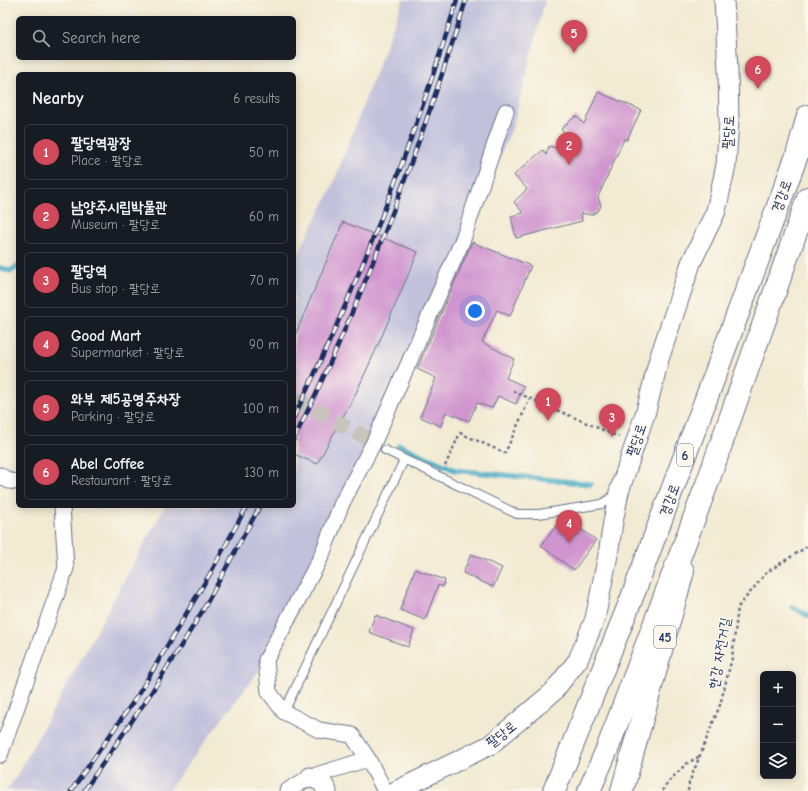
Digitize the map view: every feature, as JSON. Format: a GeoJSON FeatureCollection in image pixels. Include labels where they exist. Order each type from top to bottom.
{"type":"FeatureCollection","features":[{"type":"Feature","properties":{"kind":"main road","name":"경강로"},"geometry":{"type":"LineString","coordinates":[[554,791],[634,592],[797,155],[808,116]]}},
{"type":"Feature","properties":{"kind":"main road","name":"경강로"},"geometry":{"type":"LineString","coordinates":[[589,791],[608,747],[707,484],[808,198]]}},
{"type":"Feature","properties":{"kind":"main road","name":"45"},"geometry":{"type":"LineString","coordinates":[[622,791],[707,484]]}},
{"type":"Feature","properties":{"kind":"street","name":"팔당로"},"geometry":{"type":"LineString","coordinates":[[396,791],[490,745],[553,692],[578,660],[595,619],[608,555],[612,522],[619,492],[646,411],[659,359],[691,263],[716,210],[726,165],[729,107],[724,0]]}},
{"type":"Feature","properties":{"kind":"street"},"geometry":{"type":"LineString","coordinates":[[385,791],[352,735],[319,730],[284,712],[269,692],[266,660],[321,557],[342,503],[381,428],[463,239],[506,111]]}},
{"type":"Feature","properties":{"kind":"street"},"geometry":{"type":"LineString","coordinates":[[0,475],[9,481],[16,482]]}},
{"type":"Feature","properties":{"kind":"street"},"geometry":{"type":"LineString","coordinates":[[0,755],[66,568],[62,508]]}},
{"type":"Feature","properties":{"kind":"street"},"geometry":{"type":"LineString","coordinates":[[288,791],[310,777],[368,760]]}},
{"type":"Feature","properties":{"kind":"street"},"geometry":{"type":"LineString","coordinates":[[310,777],[322,782],[327,791]]}},
{"type":"Feature","properties":{"kind":"lane"},"geometry":{"type":"LineString","coordinates":[[386,450],[517,514],[539,514],[602,504],[619,492]]}},
{"type":"Feature","properties":{"kind":"lane"},"geometry":{"type":"LineString","coordinates":[[284,712],[404,460]]}},
{"type":"Feature","properties":{"kind":"path"},"geometry":{"type":"LineString","coordinates":[[513,391],[625,440]]}},
{"type":"Feature","properties":{"kind":"path"},"geometry":{"type":"LineString","coordinates":[[450,454],[460,433],[504,453],[530,398]]}},
{"type":"Feature","properties":{"kind":"path","name":"한강 자전거길"},"geometry":{"type":"LineString","coordinates":[[688,791],[689,783],[720,705],[732,658],[738,607],[767,572],[808,546]]}},
{"type":"Feature","properties":{"kind":"path"},"geometry":{"type":"LineString","coordinates":[[662,791],[668,782],[686,764],[701,756]]}},
{"type":"Feature","properties":{"kind":"shaded area"},"geometry":{"type":"Polygon","coordinates":[[[403,0],[545,0],[513,126],[396,398],[288,632],[168,791],[6,791],[16,777],[164,508],[296,508],[296,257],[330,192],[403,0]]]}},
{"type":"Feature","properties":{"kind":"building"},"geometry":{"type":"Polygon","coordinates":[[[598,92],[641,110],[627,140],[624,139],[598,197],[601,206],[598,211],[591,215],[581,213],[582,221],[516,238],[511,216],[523,213],[514,202],[527,189],[514,175],[543,150],[546,155],[549,146],[560,149],[570,140],[561,129],[576,116],[584,124],[598,92]]]}},
{"type":"Feature","properties":{"kind":"building"},"geometry":{"type":"Polygon","coordinates":[[[343,222],[418,252],[356,393],[317,464],[296,455],[296,333],[343,222]]]}},
{"type":"Feature","properties":{"kind":"building"},"geometry":{"type":"Polygon","coordinates":[[[472,242],[531,266],[510,316],[497,310],[482,342],[514,359],[506,378],[524,386],[516,404],[498,396],[492,408],[477,403],[469,421],[446,412],[441,426],[420,417],[436,378],[417,369],[472,242]]]}},
{"type":"Feature","properties":{"kind":"building"},"geometry":{"type":"Polygon","coordinates":[[[563,516],[596,540],[574,570],[541,546],[563,516]]]}},
{"type":"Feature","properties":{"kind":"building"},"geometry":{"type":"Polygon","coordinates":[[[471,554],[502,568],[493,587],[463,573],[471,554]]]}},
{"type":"Feature","properties":{"kind":"building"},"geometry":{"type":"Polygon","coordinates":[[[415,569],[445,580],[443,587],[438,585],[425,620],[400,610],[415,569]]]}},
{"type":"Feature","properties":{"kind":"building"},"geometry":{"type":"Polygon","coordinates":[[[375,615],[414,630],[408,647],[369,632],[375,615]]]}},
{"type":"Feature","properties":{"kind":"waterway"},"geometry":{"type":"LineString","coordinates":[[0,268],[11,271],[16,267]]}},
{"type":"Feature","properties":{"kind":"waterway"},"geometry":{"type":"LineString","coordinates":[[399,445],[455,470],[591,484]]}},
{"type":"Feature","properties":{"kind":"waterway"},"geometry":{"type":"LineString","coordinates":[[793,607],[808,616]]}},
{"type":"Feature","properties":{"kind":"tunnel"},"geometry":{"type":"LineString","coordinates":[[296,400],[374,442]]}},
{"type":"Feature","properties":{"kind":"railway"},"geometry":{"type":"LineString","coordinates":[[296,413],[341,315],[384,212],[422,106],[457,0]]}},
{"type":"Feature","properties":{"kind":"railway"},"geometry":{"type":"LineString","coordinates":[[296,435],[344,332],[389,223],[429,112],[466,0]]}},
{"type":"Feature","properties":{"kind":"railway"},"geometry":{"type":"LineString","coordinates":[[71,791],[138,695],[211,572],[246,508]]}},
{"type":"Feature","properties":{"kind":"railway"},"geometry":{"type":"LineString","coordinates":[[84,791],[151,693],[184,641],[203,610],[259,508]]}},
{"type":"Feature","properties":{"kind":"place","name":"와부 제5공영주차장"},"geometry":{"type":"Point","coordinates":[574,53]}},
{"type":"Feature","properties":{"kind":"place","name":"Abel Coffee"},"geometry":{"type":"Point","coordinates":[758,89]}},
{"type":"Feature","properties":{"kind":"place","name":"남양주시립박물관"},"geometry":{"type":"Point","coordinates":[569,165]}},
{"type":"Feature","properties":{"kind":"place","name":"팔당역광장"},"geometry":{"type":"Point","coordinates":[548,421]}},
{"type":"Feature","properties":{"kind":"place","name":"팔당역"},"geometry":{"type":"Point","coordinates":[612,437]}},
{"type":"Feature","properties":{"kind":"place","name":"Good Mart"},"geometry":{"type":"Point","coordinates":[569,543]}}]}
